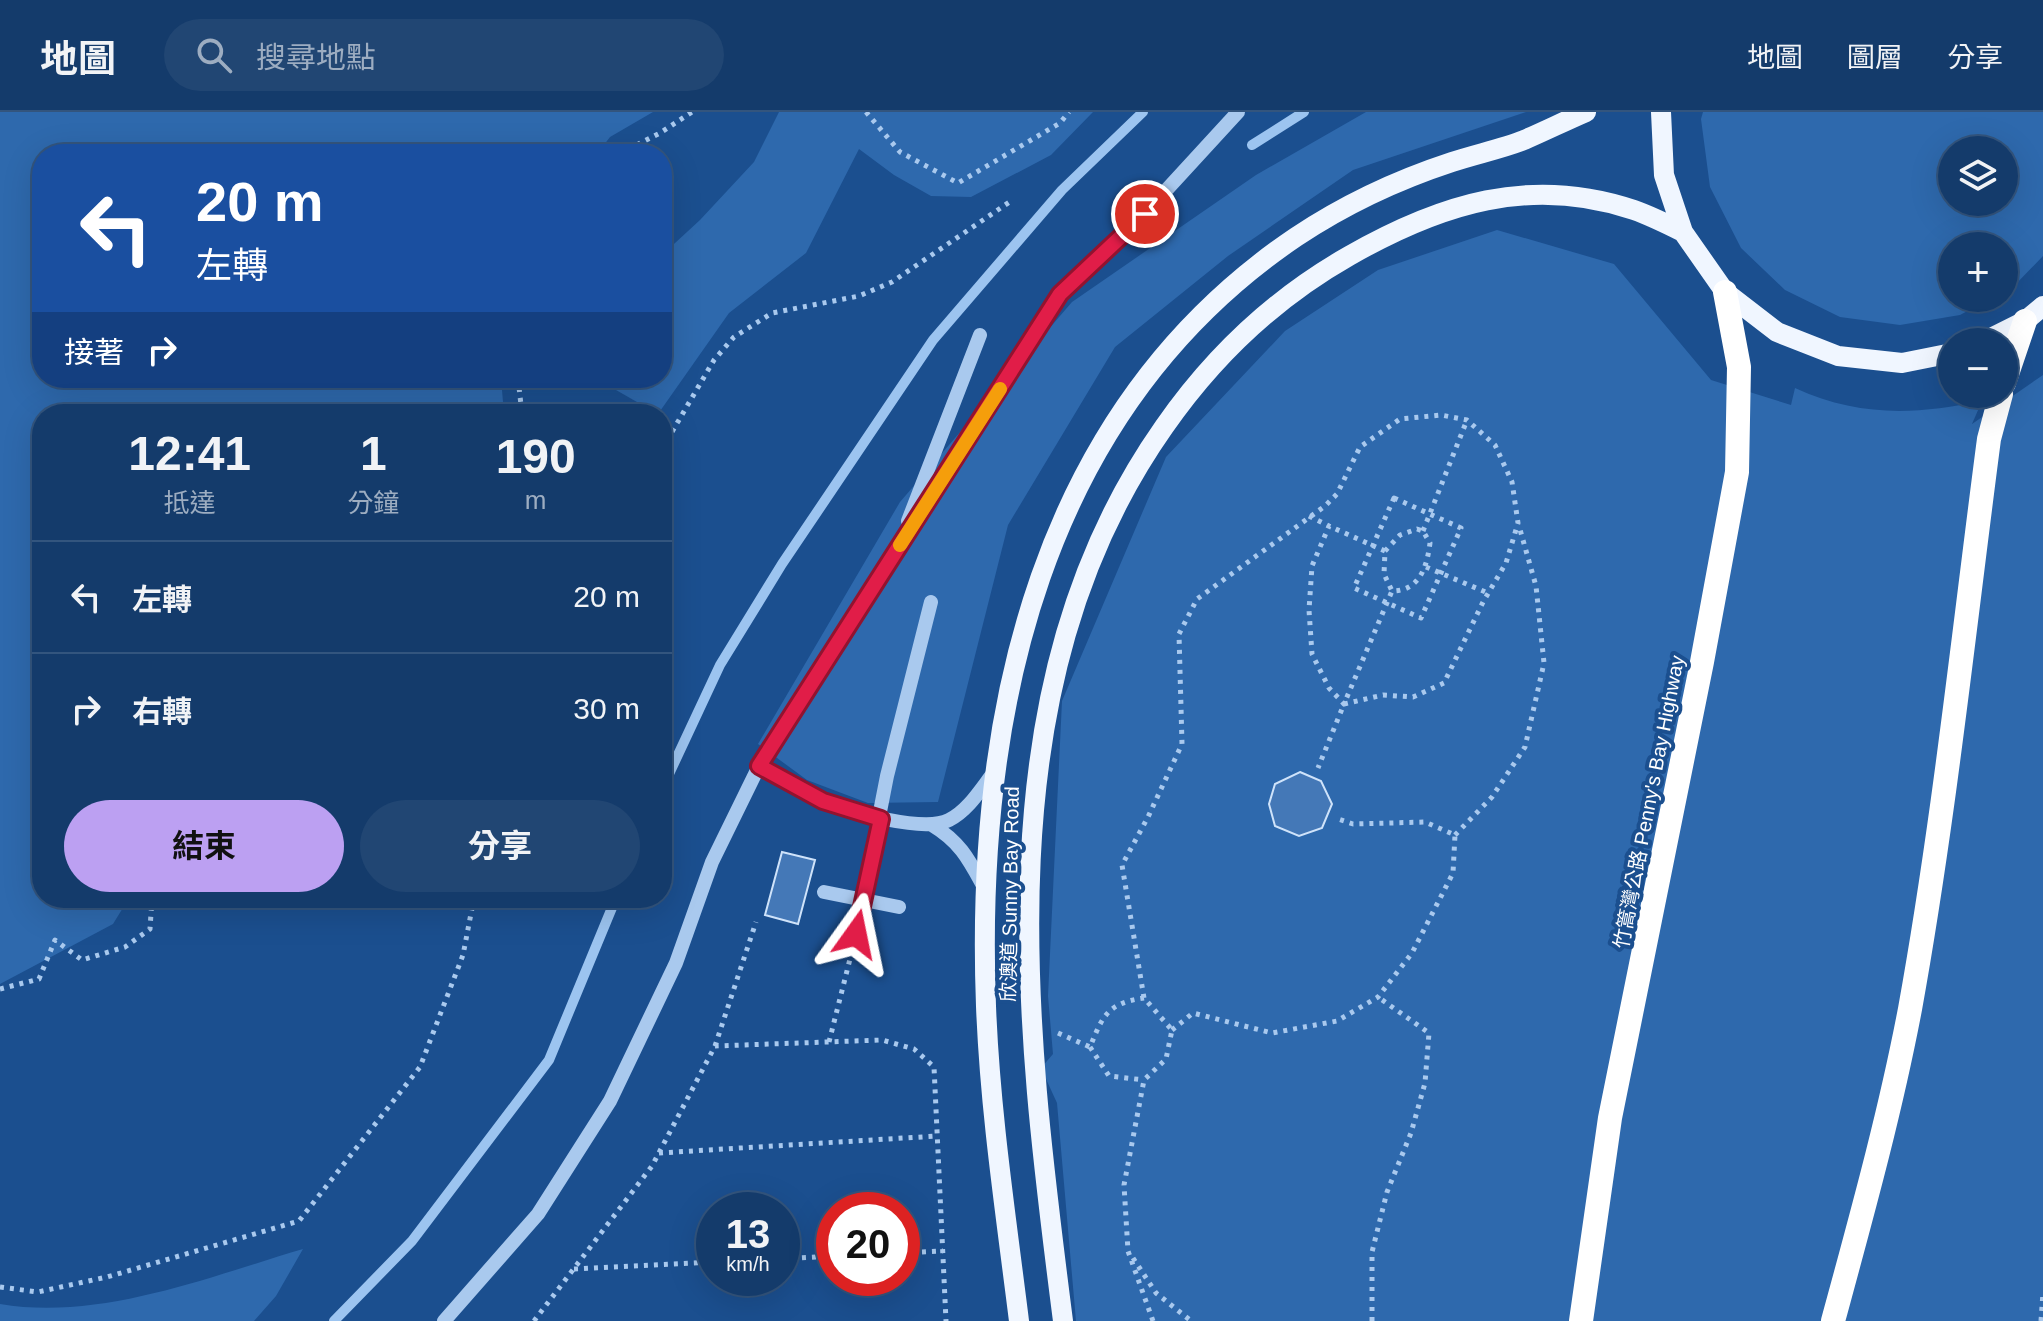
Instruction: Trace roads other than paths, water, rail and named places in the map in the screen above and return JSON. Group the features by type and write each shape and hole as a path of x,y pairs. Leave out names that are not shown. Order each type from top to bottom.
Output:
{"highway":[{"name":"竹篙灣公路 Penny's Bay Highway","path":"1581,1321 1610,1118 1737,472 1739,367 1725,292"},
{"path":"2018,350 2034,313"},
{"path":"1833,1321 1876,1160 1910,1010 1939,823 1989,439 1997,408"}],"main road":[{"name":"欣澳道 Sunny Bay Road","path":"1019,1321 994,1109 986,1008 986,891 995,771 1006,701 1022,634 1048,552 1072,498 1130,399 1166,353 1206,310 1250,271 1297,236 1395,183 1522,140 1586,112"},
{"path":"1661,112 1664,175 1683,232 1725,292 1777,332 1838,356 1902,363 1938,356"},
{"name":"欣澳道 Sunny Bay Road","path":"1063,1321 1039,1113 1032,1021 1030,898 1035,791 1060,656 1089,566 1126,486 1158,435 1205,375 1266,314 1337,263 1406,227 1466,204 1515,195 1564,195 1636,211 1683,232"},
{"path":"2008,328 2034,313"}],"lane":[{"path":"444,1321 538,1214 610,1101 676,963 712,862 759,766 1060,294 1126,234 1238,112"},
{"path":"896,552 980,335"},
{"path":"856,934 887,776 931,602"},
{"path":"759,766 823,801 881,819 932,825 949,820 960,811 995,771"},
{"path":"932,825 951,836 963,849 986,891"},
{"path":"824,892 899,907"}],"waterway":[{"path":"672,768 720,665 782,564 933,340 1062,190 1143,112"},
{"path":"1252,145 1304,112"},
{"path":"334,1321 412,1241 549,1060 612,908"}]}
